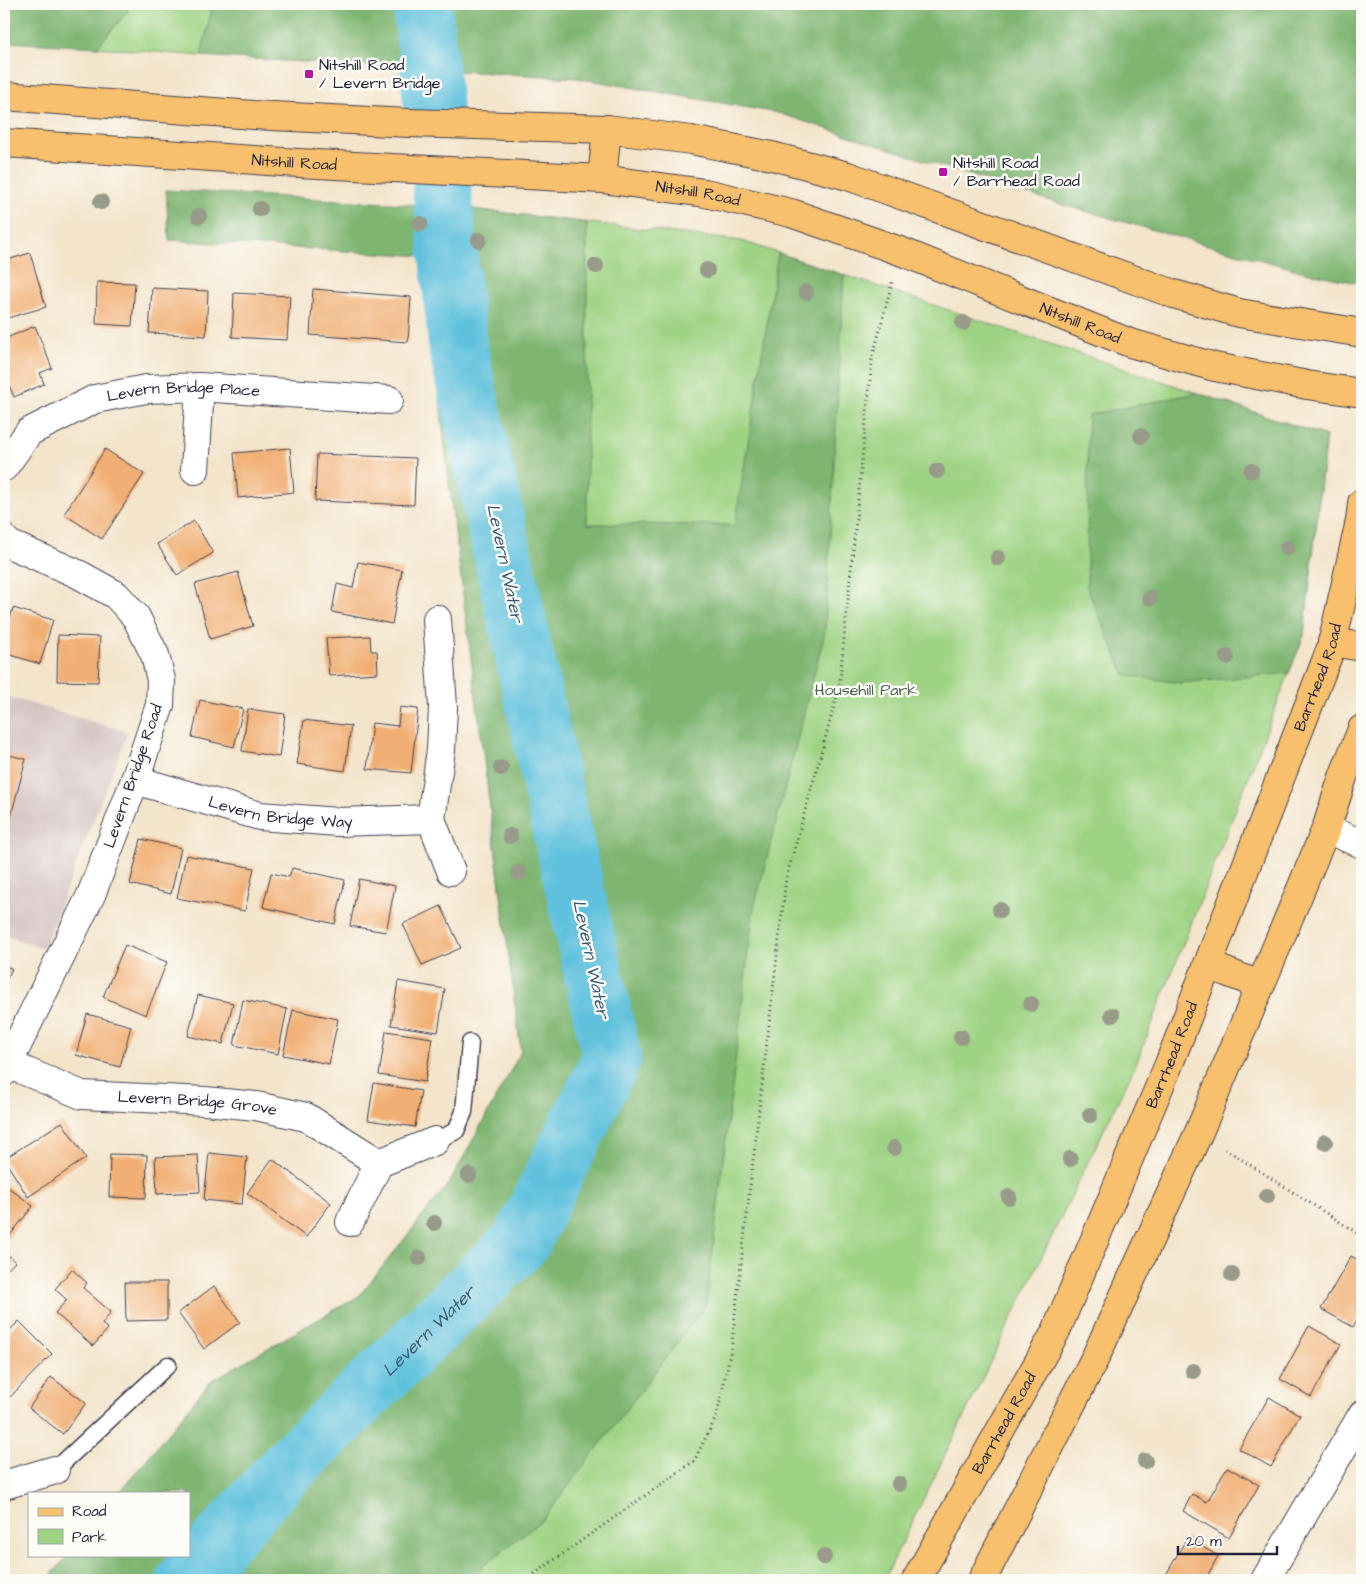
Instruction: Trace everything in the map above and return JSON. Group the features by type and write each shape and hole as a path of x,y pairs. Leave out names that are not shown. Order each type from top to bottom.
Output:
{"main road":[{"path":"4,96 253,115 409,123 607,129 691,140 782,158 848,176 1174,294 1239,313 1362,333"},
{"path":"602,179 607,129"},
{"name":"Nitshill Road","path":"4,144 602,179 705,193 790,213 900,251 1130,342 1215,367 1307,385 1362,393"},
{"name":"Barrhead Road","path":"916,1580 1056,1331 1170,1064 1332,642 1360,520 1362,503"},
{"path":"1332,642 1362,647"},
{"path":"982,1580 1096,1356 1199,1132 1326,829 1343,777 1362,730"},
{"path":"1208,965 1260,985"}],"street":[{"name":"Levern Bridge Place","path":"6,459 29,432 94,399 146,389 200,387 389,400"},
{"path":"196,470 200,387"},
{"name":"Levern Bridge Road","path":"4,539 9,544 78,574 116,595 136,617 156,655 161,680 160,705 135,780 91,895 6,1068"},
{"path":"437,619 443,707 441,750 431,819 451,871"},
{"name":"Levern Bridge Way","path":"135,780 260,816 338,822 431,819"},
{"path":"1326,829 1362,844"},
{"name":"Levern Bridge Grove","path":"6,1068 82,1095 205,1101 256,1106 306,1117 379,1163"},
{"path":"350,1222 379,1163 435,1142"},
{"path":"1265,1580 1362,1415"},
{"path":"4,1485 55,1470"}],"lane":[{"path":"435,1142 456,1131 464,1112 470,1043"},
{"path":"55,1470 168,1366"}],"path":[{"path":"526,1580 694,1461 717,1415 731,1350 786,879 839,689 872,360 900,251"},
{"path":"1199,1132 1362,1236"}],"shaded area":[{"path":"4,696 128,732 43,949 4,935"}],"green space":[{"path":"4,4 123,4 128,11 97,47 4,42"},
{"path":"123,4 213,4 201,56 97,47 128,11"},
{"path":"213,4 1362,4 1362,284 1305,272 1063,205 778,113 577,78 201,56"},
{"path":"166,190 456,207 587,223 587,524 735,525 778,253 844,275 825,632 753,912 706,1305 544,1518 466,1580 47,1580 67,1556 190,1556 190,1492 120,1492 211,1381 359,1296 450,1182 521,1052 449,483 424,256 169,240"},
{"name":"Househill Park","path":"456,207 742,241 1326,436 1304,635 1137,1062 884,1580 47,1580 67,1556 190,1556 190,1492 120,1492 211,1381 359,1296 450,1182 521,1052 449,483"},
{"path":"1197,393 1326,436 1304,635 1289,673 1180,683 1125,675 1087,588 1088,415"}],"building":[{"path":"30,253 46,307 4,319 4,261"},
{"path":"97,282 135,283 132,326 96,324"},
{"path":"152,288 208,291 206,336 149,333"},
{"path":"313,289 411,297 408,342 310,335"},
{"path":"234,293 290,296 287,340 232,337"},
{"path":"35,326 52,368 40,373 44,384 14,397 4,373 4,339"},
{"path":"290,448 294,492 238,498 234,453"},
{"path":"105,449 144,474 102,539 64,514"},
{"path":"317,454 416,458 414,505 315,501"},
{"path":"194,521 213,553 177,575 157,544"},
{"path":"358,562 402,570 392,624 332,612 337,584 353,588"},
{"path":"238,572 253,626 210,639 195,584"},
{"path":"13,608 53,620 40,664 4,653 4,640"},
{"path":"58,635 100,637 98,682 57,681"},
{"path":"370,636 371,651 377,651 378,673 329,676 326,638"},
{"path":"200,700 243,709 234,747 192,737"},
{"path":"400,707 418,709 411,773 367,769 372,723 398,726"},
{"path":"248,709 285,714 279,757 242,751"},
{"path":"304,720 351,726 345,771 297,764"},
{"path":"4,754 26,759 4,843"},
{"path":"141,839 181,848 171,894 130,884"},
{"path":"186,855 254,868 245,911 177,898"},
{"path":"292,868 345,880 335,924 263,907 271,873 289,877"},
{"path":"359,879 395,886 386,932 350,926"},
{"path":"441,906 461,948 422,965 403,924"},
{"path":"125,945 167,962 146,1015 103,997"},
{"path":"4,965 12,969 4,984"},
{"path":"398,981 445,989 438,1032 391,1025"},
{"path":"198,995 233,1003 223,1044 188,1036"},
{"path":"243,1000 287,1009 278,1054 234,1045"},
{"path":"293,1010 338,1019 329,1064 283,1055"},
{"path":"87,1014 131,1026 120,1067 76,1055"},
{"path":"386,1031 432,1038 425,1082 379,1075"},
{"path":"374,1083 421,1091 415,1127 368,1120"},
{"path":"62,1122 86,1158 28,1197 4,1159"},
{"path":"209,1153 247,1157 242,1204 204,1200"},
{"path":"110,1154 147,1155 146,1198 109,1197"},
{"path":"198,1155 200,1192 157,1194 155,1157"},
{"path":"272,1159 331,1203 306,1237 247,1193"},
{"path":"4,1184 33,1206 7,1239 4,1236"},
{"path":"4,1250 15,1262 4,1273"},
{"path":"1351,1256 1362,1262 1362,1310 1353,1327 1321,1309"},
{"path":"72,1269 87,1283 83,1288 111,1312 102,1324 108,1329 93,1346 55,1313 67,1300 55,1289"},
{"path":"125,1282 167,1282 167,1320 126,1321"},
{"path":"214,1286 240,1322 204,1349 178,1313"},
{"path":"19,1321 52,1354 9,1398 4,1392 4,1336"},
{"path":"1309,1326 1341,1344 1311,1397 1280,1379"},
{"path":"51,1377 86,1403 63,1434 29,1408"},
{"path":"1269,1397 1300,1415 1271,1467 1239,1449"},
{"path":"1227,1467 1259,1485 1229,1538 1183,1511 1192,1494 1207,1502"},
{"path":"1187,1538 1218,1556 1205,1580 1163,1580"}],"waterway":[{"name":"Levern Water","path":"422,4 433,104"},
{"name":"Levern Water","path":"186,1580 291,1464 521,1242 612,1058 458,347 442,191"}],"place":[{"name":"Nitshill Road / Levern Bridge","path":"309,74"},
{"name":"Nitshill Road / Barrhead Road","path":"943,172"}]}
